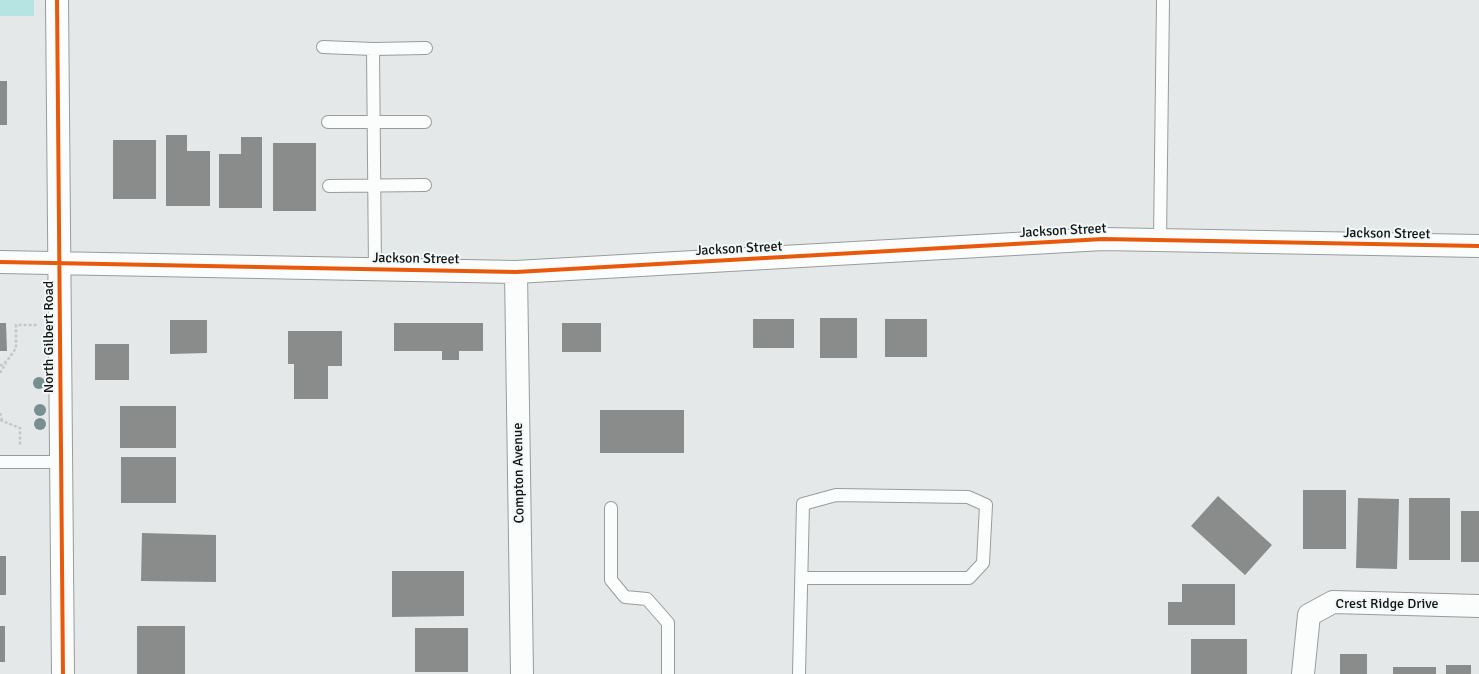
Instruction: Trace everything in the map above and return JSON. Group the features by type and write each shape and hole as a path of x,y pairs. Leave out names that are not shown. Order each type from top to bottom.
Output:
{"street":[{"name":"North Gilbert Road","path":"57,0 63,674"},
{"name":"Jackson Street","path":"0,262 516,272 1103,239 1479,246"},
{"name":"Compton Avenue","path":"516,272 522,674"},
{"name":"Crest Ridge Drive","path":"1303,674 1309,615 1333,602 1479,606"}],"lane":[{"path":"1160,240 1163,0"},
{"path":"323,47 373,49 426,48"},
{"path":"373,49 375,270"},
{"path":"328,122 425,122"},
{"path":"329,186 425,185"},
{"path":"0,462 61,462"},
{"path":"799,674 803,504 836,495 968,496 986,505 983,563 969,578 802,578"},
{"path":"611,508 611,580 625,597 647,599 668,623 668,674"}],"path":[{"path":"0,372 16,348 16,325 43,325"},
{"path":"0,366 7,361"},
{"path":"0,413 1,420 20,428 20,462"}],"shaded area":[{"path":"0,0 34,0 34,16 0,16"}],"building":[{"path":"0,81 7,81 7,125 0,125"},
{"path":"166,135 187,135 187,151 210,151 210,206 166,206"},
{"path":"241,137 262,137 262,208 219,208 219,154 241,154"},
{"path":"113,140 156,140 156,199 113,199"},
{"path":"273,143 316,143 316,211 273,211"},
{"path":"820,318 857,318 857,358 820,358"},
{"path":"753,319 794,319 794,348 753,348"},
{"path":"885,319 927,319 927,357 885,357"},
{"path":"170,320 207,320 207,353 170,354"},
{"path":"0,323 6,323 7,351 0,351"},
{"path":"394,323 483,323 483,351 459,351 459,360 442,360 442,351 394,351"},
{"path":"562,323 601,323 601,352 562,352"},
{"path":"288,331 342,331 342,366 328,366 328,399 294,399 294,364 288,364"},
{"path":"95,344 129,344 129,380 95,380"},
{"path":"120,406 176,406 176,448 120,448"},
{"path":"600,410 684,410 684,453 600,453"},
{"path":"121,457 176,457 176,503 121,503"},
{"path":"1303,490 1346,490 1346,549 1303,549"},
{"path":"1218,496 1272,545 1245,575 1191,526"},
{"path":"1358,498 1399,499 1397,569 1356,568"},
{"path":"1409,498 1450,498 1450,560 1409,560"},
{"path":"1461,511 1479,511 1479,562 1461,562"},
{"path":"142,533 216,535 216,582 141,581"},
{"path":"0,556 6,556 6,595 0,595"},
{"path":"392,571 464,571 464,616 392,617"},
{"path":"1182,584 1235,584 1235,625 1168,625 1168,602 1182,602"},
{"path":"0,626 5,626 5,662 0,662"},
{"path":"137,626 185,626 185,674 137,674"},
{"path":"415,628 468,628 468,672 415,672"},
{"path":"1191,639 1247,639 1247,674 1191,674"},
{"path":"1340,654 1367,654 1367,674 1340,674"},
{"path":"1446,665 1471,665 1471,674 1446,674"},
{"path":"1393,667 1436,667 1436,674 1393,674"}],"cycle path":[{"path":"57,0 63,674"},
{"path":"0,262 516,272 1103,239 1479,246"}]}
